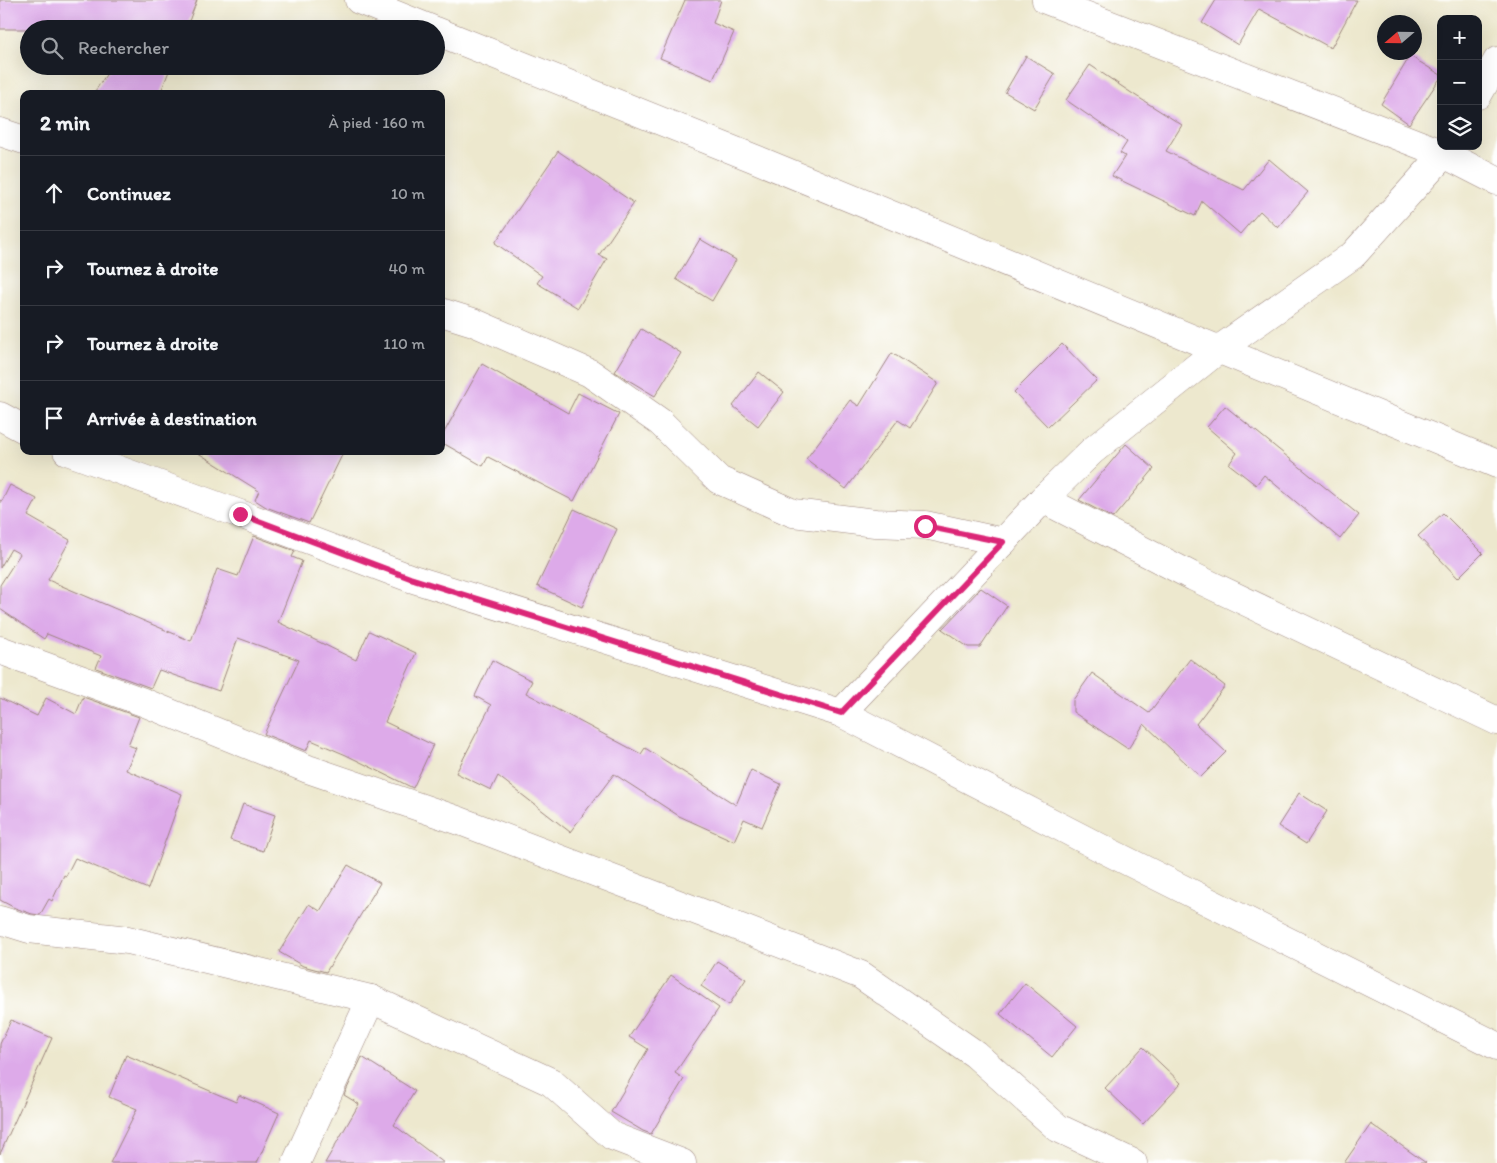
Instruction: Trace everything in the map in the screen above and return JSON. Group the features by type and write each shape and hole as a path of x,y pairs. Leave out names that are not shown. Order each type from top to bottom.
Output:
{"street":[{"path":"359,0 409,20"},
{"path":"1046,0 1437,146"},
{"path":"445,35 752,158 1497,464"},
{"path":"1482,87 1497,61"},
{"path":"0,132 20,139"},
{"path":"841,713 1043,499 1092,450 1218,350 1353,255 1447,150 1497,180"},
{"path":"445,313 473,322 590,373 660,422 718,480 793,514 875,523 925,526 1003,542"},
{"path":"0,416 20,427"},
{"path":"78,455 231,510 410,578 841,713 1101,848 1497,1046"},
{"path":"1043,499 1194,577 1497,721"},
{"path":"0,650 143,702 308,769 460,821 718,919 861,976 975,1054 1058,1128 1134,1163"},
{"path":"0,920 29,929 128,940 371,999 551,1082 612,1136 682,1163"},
{"path":"296,1163 371,999"}],"building":[{"path":"0,0 197,0 189,20 20,20 20,29 0,29"},
{"path":"685,0 721,0 713,23 734,32 713,80 660,58"},
{"path":"1216,0 1357,0 1331,48 1259,9 1238,45 1202,23"},
{"path":"1026,56 1055,74 1034,109 1005,92"},
{"path":"1408,60 1417,60 1437,73 1437,83 1409,124 1381,104"},
{"path":"1090,65 1182,125 1166,151 1244,190 1269,159 1308,192 1278,228 1260,211 1240,234 1202,201 1195,216 1112,176 1125,156 1120,153 1127,142 1066,100"},
{"path":"106,75 167,75 162,90 96,90"},
{"path":"558,151 634,203 599,255 607,259 578,308 537,283 542,276 495,243"},
{"path":"700,239 736,260 712,301 676,279"},
{"path":"641,329 681,353 655,396 615,372"},
{"path":"1062,344 1097,380 1048,427 1014,392"},
{"path":"892,353 938,383 910,428 898,420 846,489 806,459 850,400 859,406"},
{"path":"482,364 568,413 578,393 619,414 574,501 488,457 483,466 445,444 445,431"},
{"path":"759,372 784,392 758,426 733,406"},
{"path":"1225,406 1359,515 1340,539 1264,475 1256,485 1229,464 1237,453 1207,427"},
{"path":"1126,444 1154,469 1113,518 1079,500"},
{"path":"201,455 342,455 309,523 266,507 255,500 259,491"},
{"path":"10,485 37,499 28,516 70,540 48,580 191,641 217,569 238,576 254,536 295,551 292,557 302,561 278,622 356,660 369,631 416,653 385,722 433,745 413,788 311,740 306,751 264,734 299,660 238,638 219,691 159,670 151,688 96,668 101,656 47,634 44,639 0,609 0,585 20,554 11,549 0,568 0,500 2,501"},
{"path":"574,509 617,529 582,607 537,586"},
{"path":"1443,513 1483,553 1458,578 1418,536"},
{"path":"981,588 1007,606 980,647 968,647 942,629"},
{"path":"1190,659 1225,686 1196,724 1226,752 1201,777 1144,724 1128,749 1073,712 1073,700 1092,673 1149,713"},
{"path":"492,660 532,681 526,693 641,754 645,748 736,805 751,770 781,784 762,827 744,819 734,841 679,816 614,774 570,832 498,776 491,790 456,773 491,705 475,696"},
{"path":"83,697 139,717 128,745 136,748 126,770 182,794 148,889 75,858 66,876 64,875 52,901 49,899 40,915 32,914 0,900 0,698 37,716 46,698 76,714"},
{"path":"1299,793 1327,811 1306,844 1278,826"},
{"path":"243,804 275,815 263,851 230,840"},
{"path":"348,865 380,883 326,972 303,966 279,952 309,904 320,911"},
{"path":"717,961 746,979 729,1005 701,986"},
{"path":"671,975 719,1008 675,1073 684,1079 651,1134 611,1112 648,1049 629,1037"},
{"path":"1025,983 1077,1026 1052,1057 1000,1014"},
{"path":"11,1020 52,1038 0,1154 0,1044"},
{"path":"1143,1047 1181,1083 1143,1124 1105,1088"},
{"path":"126,1055 236,1102 239,1095 279,1113 257,1163 110,1163 137,1109 109,1097"},
{"path":"362,1057 415,1091 394,1125 444,1163 325,1163 359,1104 344,1095"},
{"path":"1371,1124 1426,1163 1344,1163"}],"route":[{"path":"240,514 410,578 841,713 1003,542 925,526"}]}
